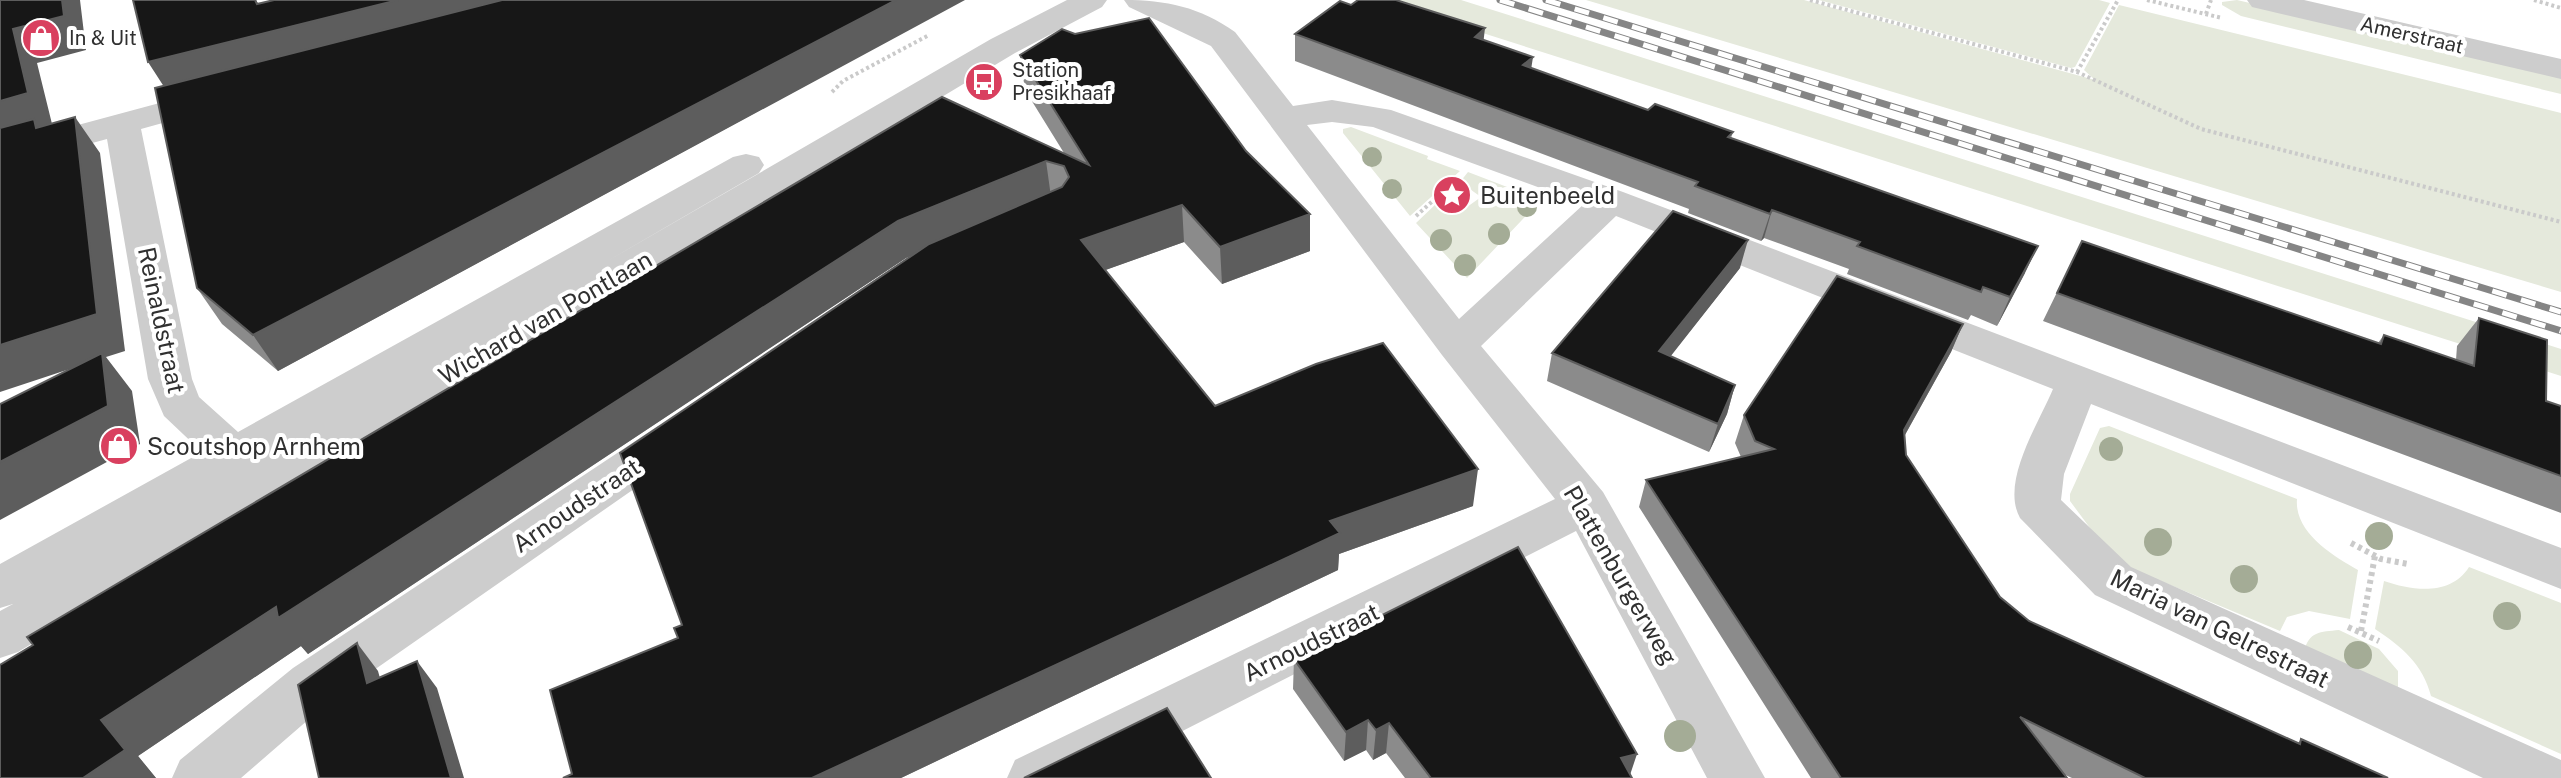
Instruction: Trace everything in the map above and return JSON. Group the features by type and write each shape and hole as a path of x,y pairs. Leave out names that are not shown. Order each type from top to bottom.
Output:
{"street":[{"name":"Wichard van Pontlaan","path":"0,637 250,468 765,154 870,105 1045,0"},
{"name":"Wichard van Pontlaan","path":"0,588 250,468 1003,46 1091,0"},
{"name":"Plattenburgerweg","path":"1140,0 1212,31 1223,39 1457,345 1586,505 1737,778"},
{"name":"Amerstraat","path":"2263,0 2561,69"},
{"path":"0,157 251,88"},
{"path":"1283,118 1332,111 1379,117 1610,200 2561,569"},
{"name":"Reinaldstraat","path":"122,123 170,379 180,405 250,468"},
{"path":"1457,345 1610,200"},
{"name":"Maria van Gelrestraat","path":"2078,381 2041,474 2037,505 2113,581 2541,778"},
{"name":"Arnoudstraat","path":"200,778 312,684 714,411"},
{"name":"Arnoudstraat","path":"1035,778 1586,505"}],"path":[{"path":"1810,0 2077,72 2201,129 2561,222"},
{"path":"2077,72 2118,0"},
{"path":"2206,14 2211,0"},
{"path":"2534,0 2561,8"},
{"path":"1369,230 1417,216 1483,155"},
{"path":"2361,631 2375,556"}],"shaded area":[{"path":"1379,0 1461,0 2561,349 2561,376"},
{"path":"1586,0 1804,0 2095,80 2084,70 2119,5 2561,113 2561,292"},
{"path":"1819,0 2099,0 2110,3 2075,67 2071,68"},
{"path":"2237,0 2561,77 2561,94 2241,16 2222,5 2222,2"},
{"path":"1351,127 1460,171 1410,216 1343,133 1343,129"},
{"path":"1468,172 1541,200 1467,278 1416,223 1438,202 1460,212 1481,197 1460,182"},
{"path":"2109,426 2297,499 2298,511 2308,532 2327,550 2358,570 2350,619 2309,611 2287,617 2280,631 2125,566 2110,555 2070,501 2070,494 2100,428"},
{"path":"2469,567 2561,603 2561,754 2431,696 2417,665 2394,642 2375,629 2384,581 2431,589 2452,583"},
{"path":"2339,630 2379,649 2398,671 2398,693 2304,652 2312,636"}],"building":[{"path":"0,0 62,0 64,16 13,29 28,93 0,101"},
{"path":"133,0 255,0 257,4 274,0 398,0 148,62"},
{"path":"502,0 896,0 253,335 197,288 155,88"},
{"path":"1358,0 1396,0 1485,28 1475,37 1533,57 1523,65 1648,110 1655,104 1733,132 1728,137 2038,246 2010,297 1983,287 1981,292 1857,246 1860,242 1772,210 1770,214 1695,186 1698,182 1295,34 1340,1 1351,5"},
{"path":"1149,18 1246,151 1310,214 1220,247 1182,205 1081,240 1215,406 1316,364 1383,343 1478,469 1330,521 1340,533 812,778 563,778 572,774 550,690 678,638 674,628 682,625 620,453 929,244 1062,187 1069,177 1064,166 1046,161 898,221 278,618 276,607 101,720 125,750 83,778 0,778 0,665 33,645 27,637 942,97 1089,165 1020,55 1062,29 1075,34"},
{"path":"75,117 97,314 0,345 0,128 34,119 36,128"},
{"path":"1673,211 1748,240 1659,351 1735,385 1718,424 1552,353"},
{"path":"2082,241 2381,344 2384,335 2474,366 2479,318 2547,340 2546,401 2561,406 2561,476 2057,293"},
{"path":"1837,276 1963,324 1904,430 1906,455 2000,597 2029,621 2300,744 2301,739 2388,778 2145,778 2020,717 2067,778 1841,778 1646,480 1774,449 1755,441 1744,415"},
{"path":"102,353 108,406 0,462 0,404"},
{"path":"1518,547 1637,754 1621,758 1632,778 1431,778 1389,723 1376,730 1368,720 1346,732 1294,659"},
{"path":"357,643 367,683 417,661 451,778 319,778 298,685"},
{"path":"1167,708 1211,778 1024,778"}],"railway":[{"path":"1500,0 2561,331"},
{"path":"1546,0 2561,312"}],"place":[{"name":"In & Uit","path":"41,38"},
{"name":"Station Presikhaaf","path":"984,82"},
{"name":"Buitenbeeld","path":"1452,195"},
{"name":"Scoutshop Arnhem","path":"119,446"}]}
